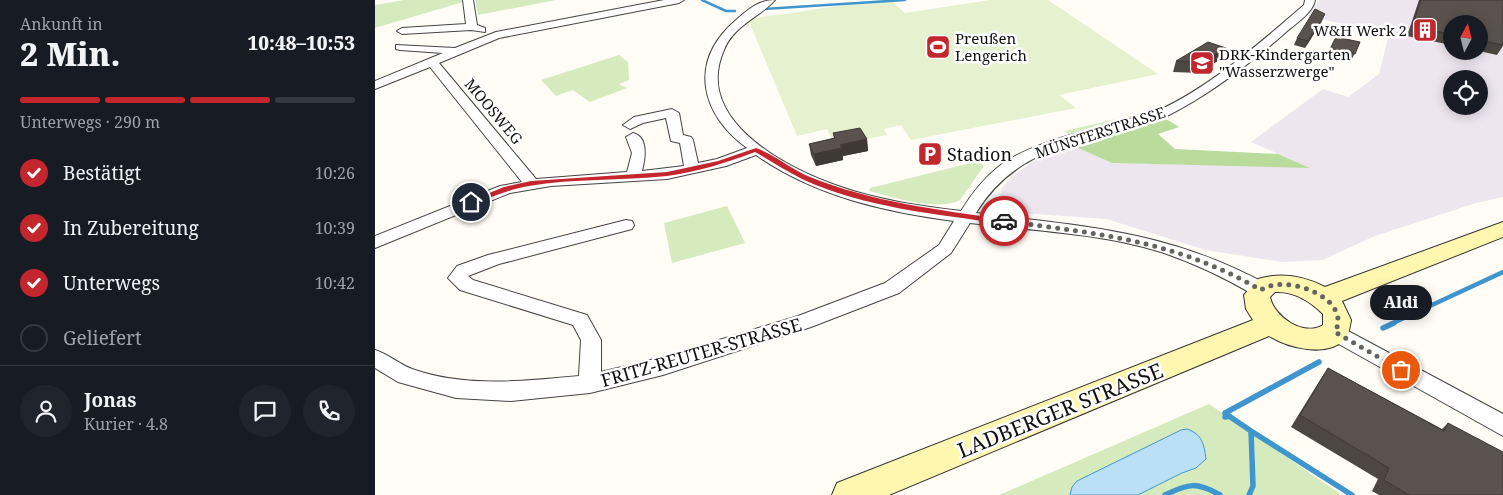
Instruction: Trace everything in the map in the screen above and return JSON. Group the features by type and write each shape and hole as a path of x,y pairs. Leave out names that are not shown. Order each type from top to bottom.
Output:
{"main road":[{"path":"1323,298 1503,229"},
{"path":"1277,283 1301,286 1323,298 1338,316 1339,325 1335,332 1328,337 1306,339 1282,331 1271,324 1256,302 1261,290 1277,283"},
{"name":"LADBERGER STRASSE","path":"849,495 1271,324"}],"street":[{"path":"468,0 472,27"},
{"path":"619,0 625,10"},
{"path":"375,85 496,35 625,10 656,2 679,0"},
{"path":"770,0 743,18 724,38 714,55 710,75 712,93 717,107 735,132 756,150 805,178 832,188 889,204 1153,244 1210,263 1261,290"},
{"name":"MÜNSTERSTRASSE","path":"968,216 981,192 1003,170 1017,161 1064,142 1161,114 1207,87 1275,36 1309,6 1310,0"},
{"path":"402,31 472,27 496,35"},
{"path":"399,47 457,50"},
{"name":"MOOSWEG","path":"431,61 531,183"},
{"path":"634,176 639,153 632,131 639,120 672,113 676,138 686,140 692,170"},
{"path":"375,242 486,195 531,183 692,170 721,163 756,150"},
{"name":"FRITZ-REUTER-STRASSE","path":"375,358 407,376 456,389 511,392 591,384 663,366 785,328 893,288 945,249 968,216"},
{"path":"591,384 591,340 580,320 467,285 457,278 463,270 494,259 626,225"},
{"path":"1335,332 1503,426"}],"shaded area":[{"path":"1319,0 1503,0 1503,197 1476,203 1375,236 1322,260 1282,262 1206,250 1106,219 1006,212 998,202 1002,188 1011,177 1039,157 1069,144 1112,163 1308,167 1251,142 1323,89 1348,97 1379,74 1389,34 1307,16"}],"green space":[{"path":"404,0 463,0 463,2 375,28 375,5"},
{"path":"475,0 556,0 478,15"},
{"name":"Preußen Lengerich","path":"879,0 891,0 905,13 990,0 1048,0 1158,74 1059,95 1076,108 911,140 901,125 884,129 887,135 835,145 827,129 797,136 748,19"},
{"path":"619,55 628,62 629,80 619,84 627,88 590,102 573,90 556,96 541,80"},
{"path":"1151,111 1071,136 1065,131"},
{"path":"1163,117 1179,127 1158,134 1175,149 1278,154 1310,168 1112,163 1069,144"},
{"path":"979,161 984,166 960,200 951,203 928,204 869,191 870,188"},
{"path":"727,206 745,243 672,263 664,223"},
{"path":"1209,404 1342,495 999,495"}],"water":[{"path":"1187,429 1199,437 1204,449 1206,459 1196,468 1138,495 1070,495 1072,487 1077,481 1181,430"}],"building":[{"path":"1421,0 1503,0 1503,45 1488,42 1488,15 1443,15 1443,33 1412,27"},
{"path":"1315,9 1325,14 1308,41 1297,38"},
{"path":"1336,37 1360,42 1355,54 1330,49"},
{"path":"1208,42 1226,48 1202,62 1176,61"},
{"path":"860,128 867,139 840,145 842,148 814,154 809,144 835,138 833,133"},
{"path":"1328,368 1444,431 1448,423 1503,452 1503,495 1409,495 1384,480 1389,468 1300,415"}],"waterway":[{"path":"702,0 726,11 735,11"},
{"path":"764,9 905,0"},
{"path":"1391,324 1503,272"},
{"path":"1383,328 1394,323"},
{"path":"1229,416 1225,413 1319,362"},
{"path":"1225,417 1229,416"},
{"path":"1229,416 1251,431"},
{"path":"1249,495 1253,486 1251,431"},
{"path":"1251,431 1352,495"},
{"path":"1165,495 1187,486 1199,486 1220,495"}],"way so far":[{"path":"1004,221 1125,238 1153,244 1210,263 1261,290 1267,285 1277,283 1301,286 1313,291 1332,307 1338,316 1339,325 1335,332 1401,370"}],"place":[{"name":"W&H Werk 2","path":"1425,30"},
{"name":"Preußen Lengerich","path":"938,47"},
{"name":"DRK-Kindergarten \"Wasserzwerge\"","path":"1202,63"},
{"name":"Stadion","path":"930,154"},
{"name":"Aldi","path":"1401,370"}],"route":[{"path":"471,202 506,188 531,183 667,174 692,170 721,163 756,150 805,178 856,196 916,209 1004,221"}]}
